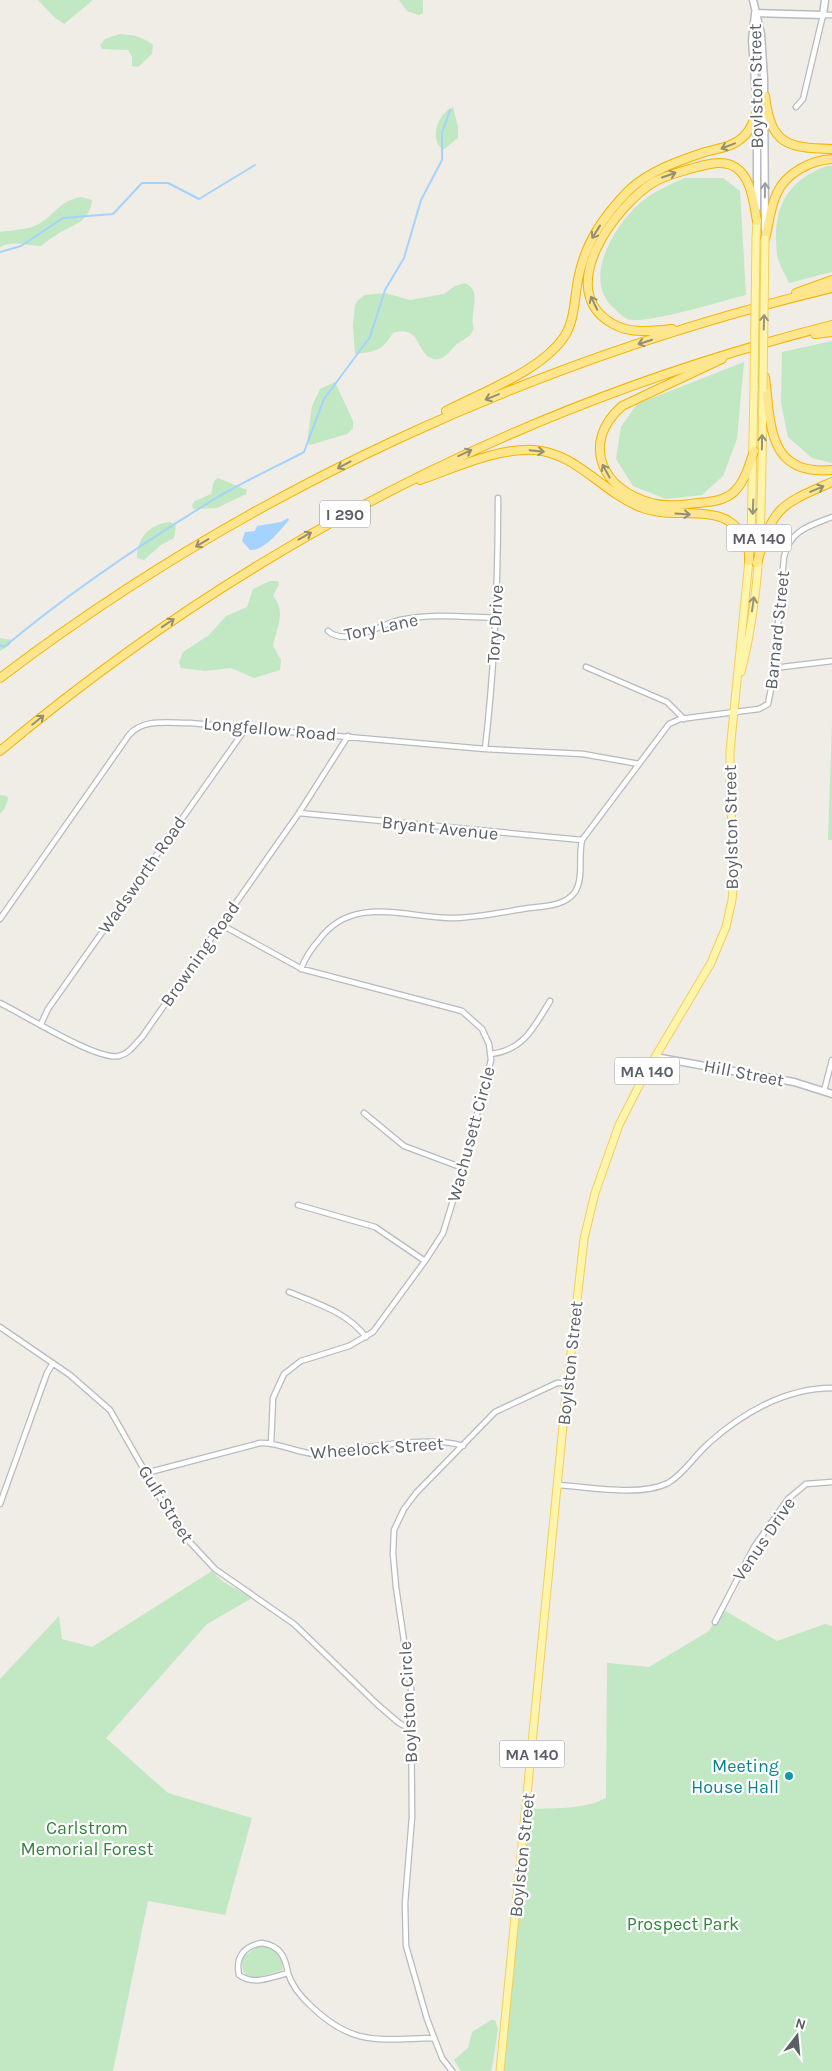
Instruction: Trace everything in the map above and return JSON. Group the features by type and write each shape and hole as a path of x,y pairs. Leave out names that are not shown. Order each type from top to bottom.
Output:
{"highway":[{"path":"765,96 769,121 781,140 801,148 832,149"},
{"path":"396,439 526,369 552,351 564,337 570,325 578,274 587,247 596,230 617,202 647,176 664,167 725,147 740,140 749,131 758,110"},
{"path":"765,239 775,196 784,183 804,166 821,160 832,159"},
{"path":"684,328 648,331 627,329 612,324 599,312 590,294 589,274 595,252 607,229 633,198 656,181 682,171 718,163 732,166 744,177 751,192 757,221"},
{"path":"769,304 832,280"},
{"name":"I 290","path":"0,678 92,612 195,547 256,511 396,439 533,380 684,328 832,288"},
{"name":"I 290","path":"0,751 94,676 197,603 275,553 390,490 474,449 569,409 667,372 746,348 832,326"},
{"path":"776,340 832,332"},
{"path":"746,348 622,406 605,426 600,439 600,455 608,476 624,491 651,503 676,505 715,501 728,496 742,483 754,451"},
{"path":"763,363 770,428 780,452 790,461 802,467 816,470 832,470"},
{"path":"390,490 503,453 532,450 550,453 572,462 616,494 642,508 661,512 715,516 727,520 747,540 753,562"},
{"path":"753,562 776,514 799,496 832,482"}],"main road":[{"name":"MA 140","path":"753,0 756,12"},
{"path":"756,12 823,15 826,0"},
{"name":"Boylston Street","path":"756,12 762,39 765,96 763,363"},
{"name":"Boylston Street","path":"500,2071 581,1257 592,1202 620,1122 655,1057 711,963 730,912 736,870 730,768 734,713 749,631 753,562 758,110 752,40 756,12"},
{"name":"Boylston Street","path":"753,562 761,515 765,389"},
{"name":"Hill Street","path":"655,1057 776,1078 832,1094"}],"street":[{"path":"796,107 803,99 823,15 832,15"},
{"name":"Tory Drive","path":"485,749 492,690 496,618 498,498"},
{"name":"Barnard Street","path":"734,713 759,709 768,704 774,668 784,557 788,544 793,536 802,529 832,517"},
{"name":"Tory Lane","path":"328,631 332,635 344,637 400,620 420,617 496,618"},
{"path":"774,668 832,661"},
{"path":"586,667 667,702 684,719"},
{"path":"301,969 307,956 324,933 341,919 353,914 370,911 461,918 562,903 574,894 578,886 582,840 669,724 684,719 734,713"},
{"name":"Longfellow Road","path":"0,919 136,728 160,722 190,722 485,749 583,754 638,764"},
{"name":"Wadsworth Road","path":"41,1024 48,1009 246,728"},
{"name":"Browning Road","path":"0,1003 95,1052 114,1057 125,1054 142,1037 299,813 348,736"},
{"name":"Bryant Avenue","path":"299,813 582,840"},
{"name":"Wachusett Circle","path":"220,924 301,969 462,1011 482,1029 491,1054 488,1076 445,1228 426,1262 382,1322 366,1337 349,1346 301,1361 284,1374 273,1398 271,1444"},
{"path":"491,1054 508,1051 524,1040 550,1001"},
{"path":"824,1091 832,1060"},
{"path":"364,1113 404,1146 463,1168"},
{"path":"298,1205 373,1226 426,1262"},
{"path":"289,1292 344,1315 356,1324 366,1337"},
{"name":"Gulf Street","path":"0,1328 53,1363 110,1410 174,1521 215,1570 294,1624 378,1705 399,1723 412,1730"},
{"path":"0,1504 47,1373 53,1363"},
{"name":"Boylston Circle","path":"452,2071 442,2058 434,2038 414,1976 405,1930 407,1868 412,1817 412,1730 409,1666 394,1562 394,1530 404,1509 416,1493 503,1406 557,1383 568,1383"},
{"path":"558,1485 637,1490 664,1484 675,1477 708,1443 745,1414 795,1394 832,1388"},
{"name":"Wheelock Street","path":"146,1473 250,1445 271,1444 314,1454 418,1443 452,1442 463,1446"},
{"name":"Venus Drive","path":"715,1622 754,1547 788,1499 806,1484 832,1482"},
{"path":"288,1973 251,1982 239,1975 239,1958 243,1951 252,1945 262,1943 271,1945 284,1955 288,1973 302,1998 331,2024 353,2036 375,2040 434,2038"}],"green space":[{"path":"38,0 93,0 64,24 53,16"},
{"path":"399,0 423,0 423,13 419,15 407,11"},
{"path":"120,34 146,40 153,45 152,54 138,67 132,66 132,57 128,50 102,49 100,45 105,39"},
{"path":"453,107 458,127 458,138 443,150 436,140 437,127 447,110"},
{"path":"827,166 832,166 832,272 789,283 777,254 776,238 780,211 784,199 791,189 813,172"},
{"path":"685,178 723,178 740,191 746,295 666,316 636,320 627,319 605,297 601,284 604,255 620,226 639,204 661,189"},
{"path":"81,197 92,200 91,207 85,217 41,246 10,244 0,247 0,232 37,225 63,204"},
{"path":"465,283 471,287 475,297 474,328 469,336 457,344 444,357 439,359 426,355 415,338 410,333 403,331 393,333 385,344 377,350 355,354 353,325 355,305 365,295 385,293 410,300 444,294 455,286"},
{"path":"832,341 832,463 812,458 788,437 781,403 782,352"},
{"path":"744,362 737,439 723,476 702,495 666,499 633,486 616,459 621,427 637,404"},
{"path":"335,382 353,421 353,428 347,434 310,445 307,443 312,406 320,389"},
{"path":"218,478 247,490 246,494 217,508 193,509 192,505 195,501 211,494 214,481"},
{"path":"170,522 176,526 174,538 161,545 144,560 137,558 139,544 146,533 156,526"},
{"path":"270,581 278,581 279,584 273,596 277,602 280,614 273,646 281,660 280,670 254,678 231,668 205,671 181,668 179,662 183,652 209,635 226,616 247,607 253,589"},
{"path":"0,638 12,640 10,645 0,651"},
{"path":"832,723 832,840 828,840"},
{"path":"0,795 7,796 8,799 5,808 0,814"},
{"name":"Carlstrom Memorial Forest","path":"212,1571 222,1581 252,1598 207,1624 106,1738 168,1793 252,1818 225,1915 148,1901 113,2071 0,2071 0,1679 59,1616 62,1639 92,1647"},
{"name":"Prospect Park","path":"722,1609 777,1641 825,1624 832,1626 832,2071 500,2071 526,1809 587,1805 606,1798 607,1663 649,1667 709,1631"},
{"path":"258,1946 273,1949 280,1955 283,1964 282,1970 252,1979 246,1975 242,1967 243,1957"},
{"path":"491,2020 495,2020 498,2029 491,2071 461,2071 454,2060 468,2048 472,2032"}],"water":[{"path":"288,518 289,520 277,534 261,547 250,550 242,541 245,532 255,531 257,526 281,522"}],"waterway":[{"path":"0,645 4,647 80,588 186,517 235,487 304,452 324,399 370,337 385,290 404,258 421,200 442,160 442,133 450,110"},
{"path":"0,252 21,246 63,218 113,214 142,183 168,183 199,199 255,165"}],"place":[{"name":"Meeting House Hall","path":"789,1776"}]}
